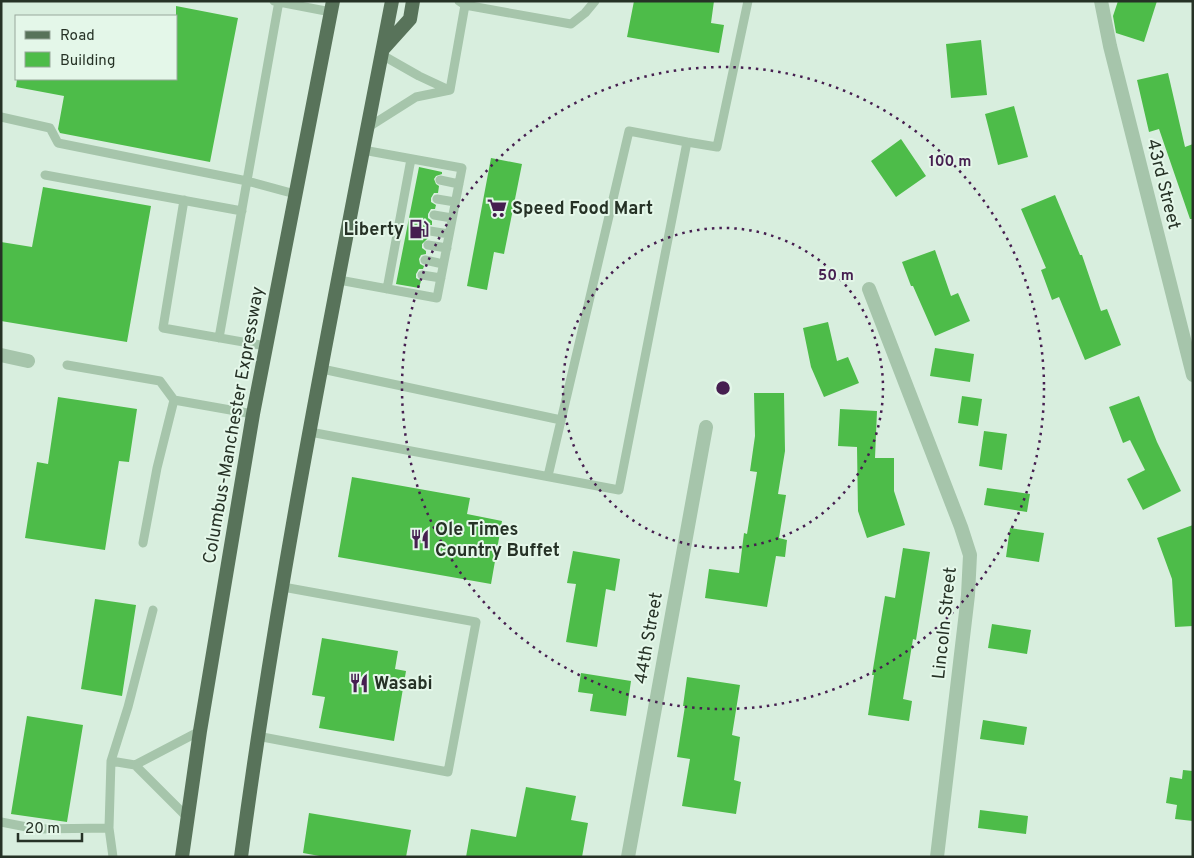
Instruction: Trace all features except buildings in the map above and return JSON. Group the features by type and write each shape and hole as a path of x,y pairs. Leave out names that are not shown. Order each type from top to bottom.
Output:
{"main road":[{"path":"241,857 257,736 310,432 392,1"},
{"path":"382,52 410,19 413,1"},
{"name":"Columbus-Manchester Expressway","path":"182,857 200,730 253,414 332,7"}],"street":[{"name":"43rd Street","path":"1101,1 1110,46 1192,373"},
{"name":"Lincoln Street","path":"869,289 920,419 970,555 968,595 937,857"},
{"path":"1,355 28,361"},
{"name":"44th Street","path":"628,857 706,427"}],"lane":[{"path":"571,24 588,1"},
{"path":"450,90 462,3 571,24 586,13 596,1"},
{"path":"548,476 629,131 717,146 748,1"},
{"path":"219,338 277,2 332,7"},
{"path":"382,52 419,76 450,90"},
{"path":"367,128 416,97 450,90"},
{"path":"1,117 50,128 58,143 247,181 295,194"},
{"path":"310,432 619,490 687,142"},
{"path":"339,280 437,298 462,168 363,150"},
{"path":"387,289 395,269 413,176 411,159"},
{"path":"45,174 242,211"},
{"path":"440,180 459,184"},
{"path":"437,199 455,202"},
{"path":"184,200 163,328 266,346"},
{"path":"434,215 452,218"},
{"path":"430,231 449,234"},
{"path":"428,245 447,248"},
{"path":"425,260 444,264"},
{"path":"422,275 441,278"},
{"path":"67,365 160,381 174,400 253,414"},
{"path":"322,369 561,420"},
{"path":"143,543 157,468 174,400"},
{"path":"257,736 448,772 476,622 283,587"},
{"path":"112,857 109,828 111,761 128,707 152,610"},
{"path":"136,765 200,730"},
{"path":"111,761 136,765 187,817"},
{"path":"1,822 37,829 109,828"}],"place":[{"name":"Speed Food Mart","path":"497,208"},
{"name":"Liberty","path":"419,229"},
{"name":"Ole Times Country Buffet","path":"420,539"},
{"name":"Wasabi","path":"359,683"}]}
